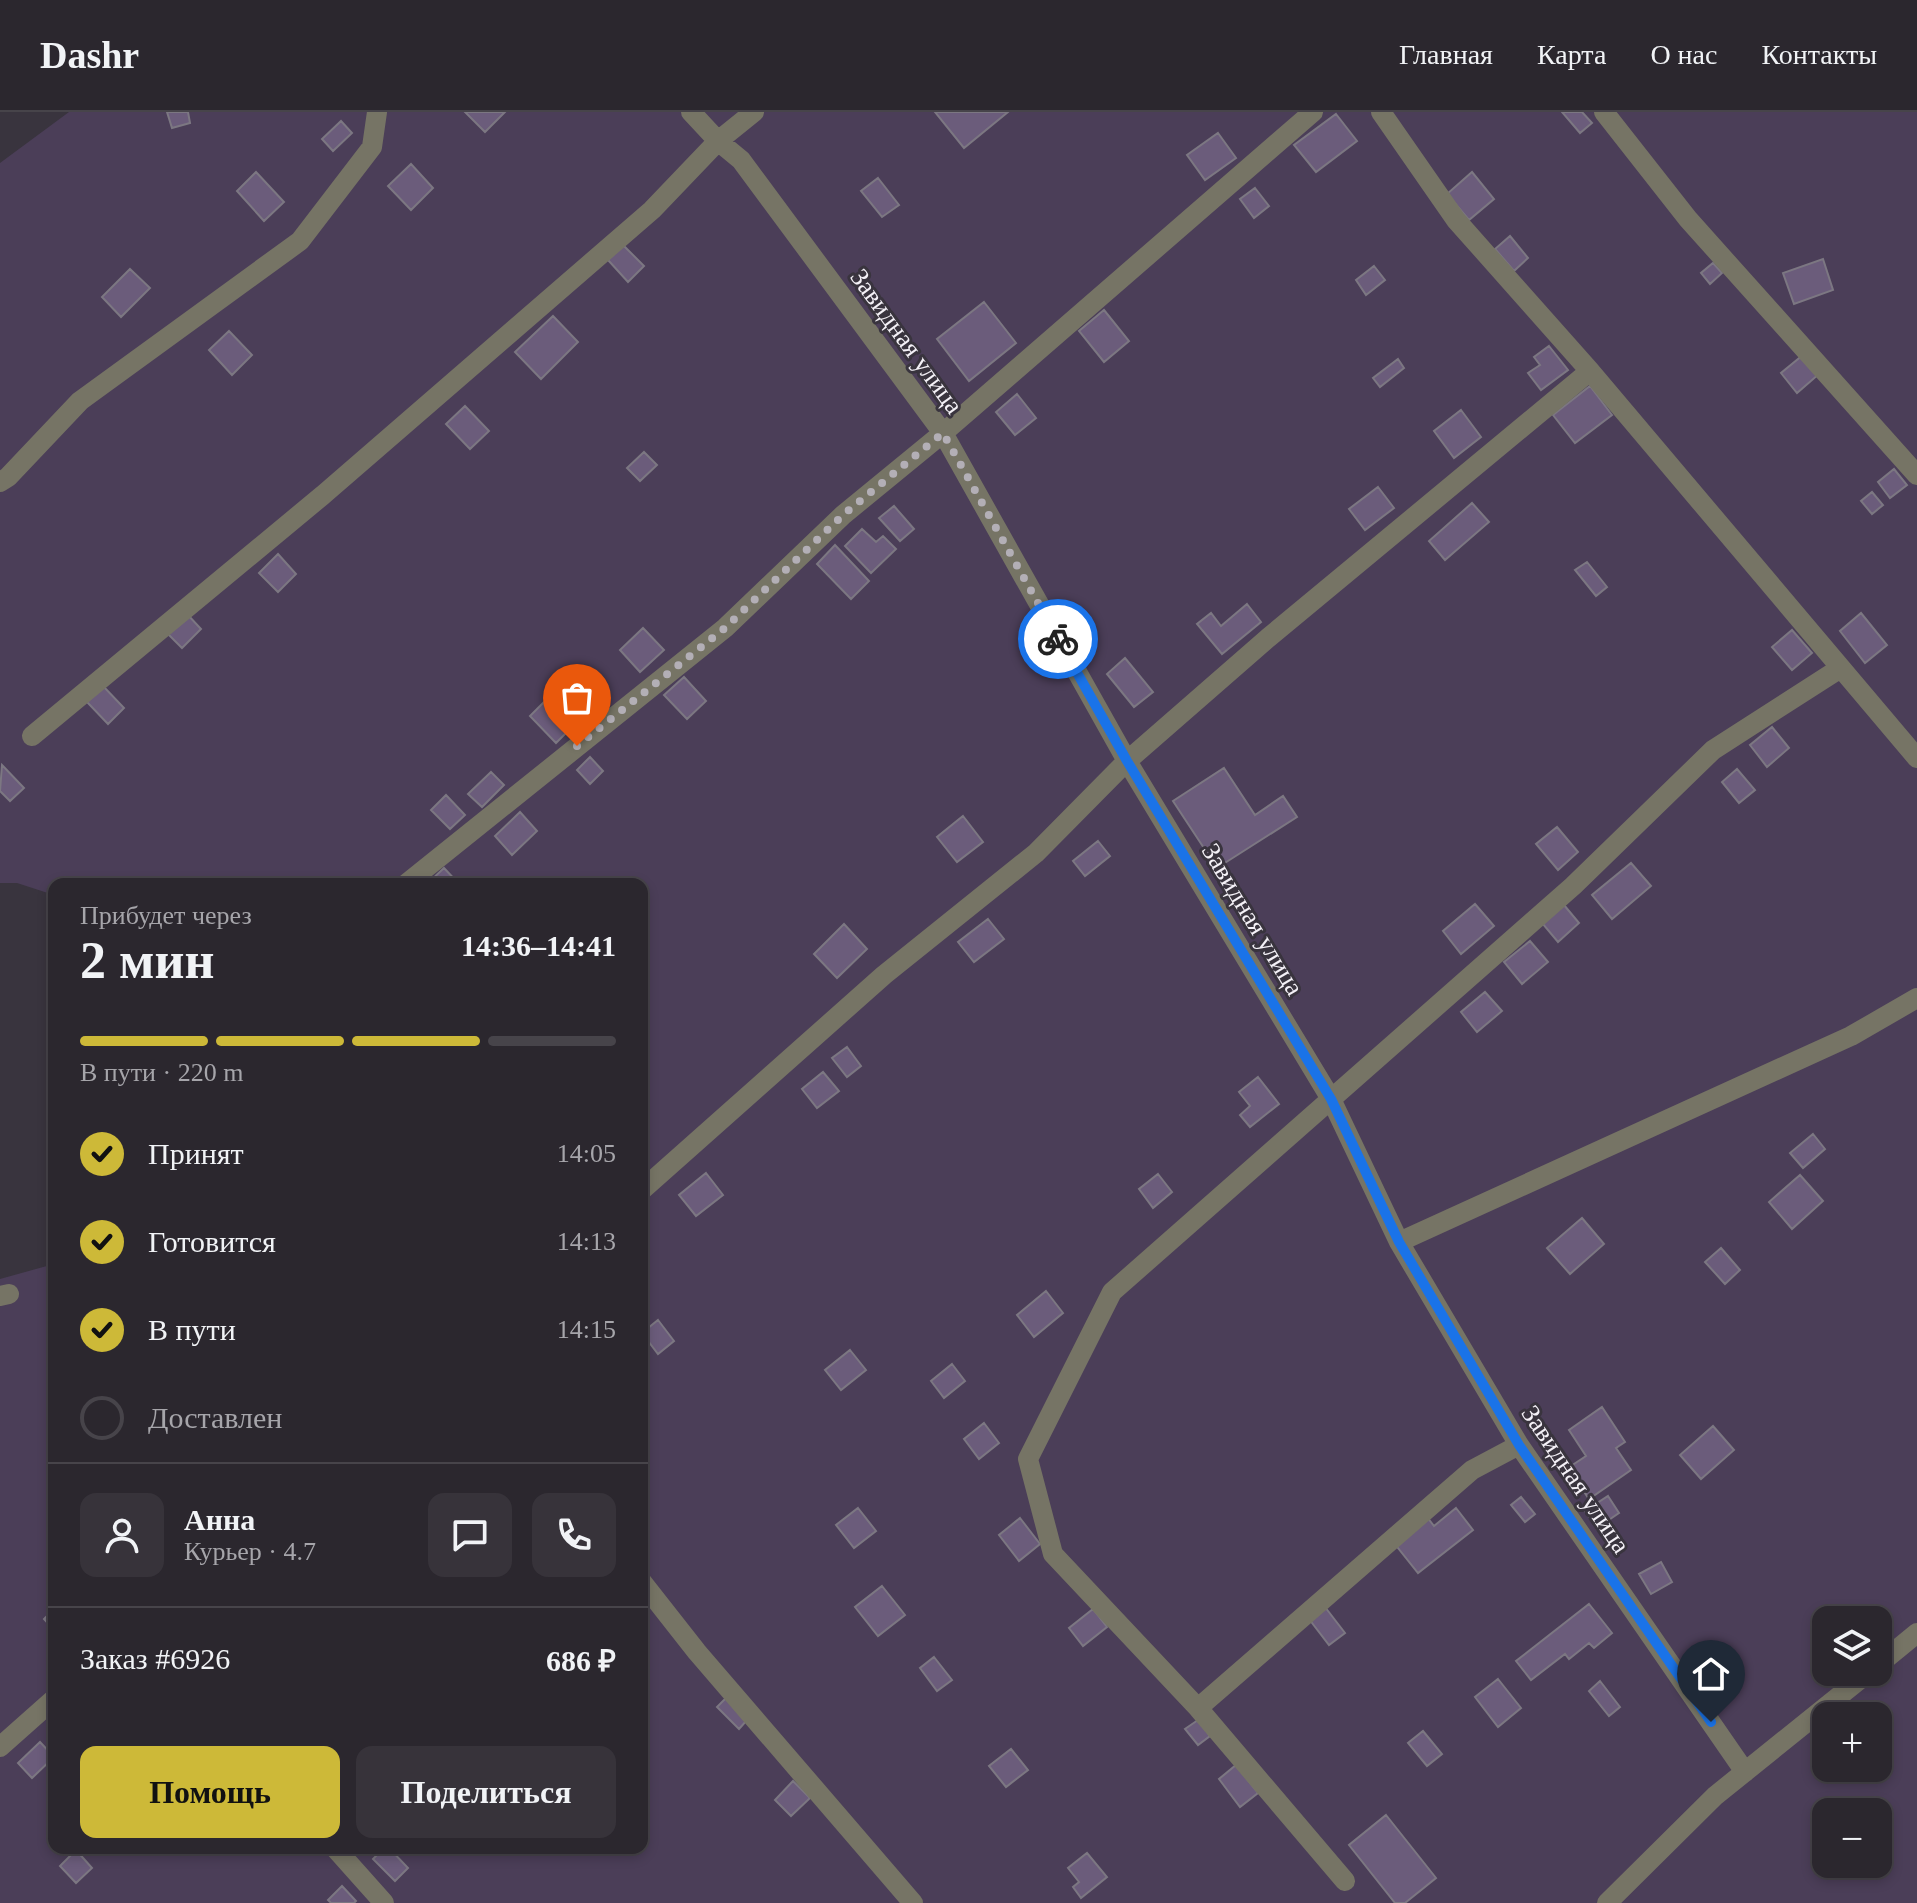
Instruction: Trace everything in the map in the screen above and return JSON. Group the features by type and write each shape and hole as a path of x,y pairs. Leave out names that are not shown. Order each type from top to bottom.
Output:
{"lane":[{"path":"0,482 80,401 300,241 372,147 377,112"},
{"name":"Завидная улица","path":"691,112 741,160 943,433 1127,761 1331,1099 1399,1242 1519,1445 1745,1772"},
{"path":"32,736 323,495 629,231 718,141 754,112"},
{"path":"413,878 725,628 843,515 943,433 1313,112"},
{"path":"1381,112 1456,220 1590,371 1917,758"},
{"path":"1604,112 1688,219 1917,475"},
{"path":"648,1185 884,975 1036,853 1127,761 1451,483 1590,371"},
{"path":"1345,1881 1198,1708 1053,1554 1028,1459 1112,1292 1573,886 1713,750 1839,669"},
{"path":"1399,1242 1851,1036 1917,998"},
{"path":"1198,1708 1472,1470 1519,1445"},
{"path":"648,1590 697,1652 913,1903"},
{"path":"1892,1654 1917,1633"},
{"path":"1607,1903 1715,1796 1852,1686"},
{"path":"0,1747 48,1704"},
{"path":"340,1854 384,1903"}],"shaded area":[{"path":"69,112 1917,112 1917,1903 0,1903 0,1279 48,1266 48,1854 648,1854 648,878 48,878 48,893 17,883 0,883 0,163"}],"building":[{"path":"167,112 188,112 190,123 172,128"},
{"path":"465,112 505,112 485,132"},
{"path":"935,112 1008,112 964,148"},
{"path":"1562,112 1582,112 1592,123 1580,133"},
{"path":"1336,114 1357,141 1316,172 1294,145"},
{"path":"341,121 352,133 333,151 322,139"},
{"path":"1218,133 1236,158 1205,180 1187,155"},
{"path":"411,164 433,188 411,210 388,186"},
{"path":"256,172 284,202 264,221 237,191"},
{"path":"1472,172 1494,199 1469,220 1447,194"},
{"path":"878,178 899,205 882,217 861,191"},
{"path":"1255,188 1269,206 1254,218 1240,199"},
{"path":"1510,236 1528,258 1514,271 1495,249"},
{"path":"623,245 644,266 628,282 608,260"},
{"path":"1823,259 1833,290 1794,304 1783,273"},
{"path":"1713,263 1722,273 1710,284 1701,273"},
{"path":"1374,266 1385,280 1366,295 1356,280"},
{"path":"130,269 150,288 121,317 102,297"},
{"path":"984,302 1016,343 969,381 937,339"},
{"path":"1104,310 1129,341 1104,362 1079,331"},
{"path":"553,316 578,342 541,379 515,352"},
{"path":"229,331 252,355 232,375 209,350"},
{"path":"1549,346 1568,370 1541,390 1528,373 1540,365 1534,357"},
{"path":"1803,355 1819,374 1797,393 1781,373"},
{"path":"1398,359 1404,368 1380,387 1373,378"},
{"path":"1590,386 1612,415 1575,443 1553,415"},
{"path":"1017,394 1036,418 1015,435 996,412"},
{"path":"465,406 489,431 470,449 446,424"},
{"path":"1461,410 1481,437 1454,458 1434,431"},
{"path":"644,452 657,465 640,481 627,468"},
{"path":"1894,469 1907,485 1890,498 1878,482"},
{"path":"1378,487 1394,508 1365,530 1349,509"},
{"path":"1872,492 1883,505 1872,514 1861,501"},
{"path":"1472,503 1489,522 1445,560 1429,541"},
{"path":"894,506 914,529 900,541 879,518"},
{"path":"862,529 876,542 883,536 896,549 871,573 845,546"},
{"path":"835,545 869,581 851,599 817,564"},
{"path":"278,554 296,574 278,592 259,573"},
{"path":"1587,562 1607,587 1596,596 1575,570"},
{"path":"1247,604 1261,622 1222,654 1197,624 1211,613 1221,626"},
{"path":"1861,613 1887,645 1865,663 1840,631"},
{"path":"187,614 201,629 182,648 167,633"},
{"path":"643,628 664,650 640,672 620,650"},
{"path":"1792,630 1812,653 1792,670 1772,647"},
{"path":"1125,658 1153,692 1134,707 1107,674"},
{"path":"684,677 706,701 687,719 664,695"},
{"path":"103,686 124,708 108,724 87,702"},
{"path":"551,695 577,722 556,743 530,716"},
{"path":"1772,727 1789,748 1767,767 1750,745"},
{"path":"590,757 603,771 590,784 577,770"},
{"path":"2,765 24,788 10,801 0,791"},
{"path":"1224,768 1255,815 1283,796 1297,817 1217,868 1173,801"},
{"path":"1737,769 1755,790 1739,803 1722,782"},
{"path":"491,772 504,785 482,807 468,794"},
{"path":"446,795 465,815 450,829 431,810"},
{"path":"520,812 537,831 512,855 495,836"},
{"path":"963,816 983,842 957,862 937,837"},
{"path":"1557,827 1578,852 1558,870 1536,844"},
{"path":"1098,841 1110,856 1085,876 1073,861"},
{"path":"1631,863 1651,886 1612,919 1592,895"},
{"path":"444,868 453,878 433,878"},
{"path":"1475,904 1494,926 1461,954 1443,931"},
{"path":"1564,905 1579,923 1558,942 1542,923"},
{"path":"988,919 1004,939 974,962 958,942"},
{"path":"844,924 867,949 837,978 814,954"},
{"path":"1530,941 1548,962 1522,984 1504,962"},
{"path":"1485,992 1502,1011 1477,1032 1461,1012"},
{"path":"847,1047 861,1066 847,1077 832,1058"},
{"path":"823,1072 839,1091 817,1108 802,1089"},
{"path":"1258,1077 1279,1104 1250,1127 1240,1115 1250,1106 1239,1092"},
{"path":"1813,1134 1825,1149 1803,1168 1790,1153"},
{"path":"706,1173 723,1195 696,1216 679,1195"},
{"path":"1158,1174 1172,1192 1153,1208 1139,1189"},
{"path":"1800,1175 1823,1201 1792,1229 1769,1202"},
{"path":"1582,1218 1604,1244 1570,1274 1547,1248"},
{"path":"1721,1248 1740,1270 1725,1284 1705,1262"},
{"path":"1046,1291 1063,1313 1034,1337 1017,1315"},
{"path":"658,1320 674,1341 658,1354 648,1341 648,1328"},
{"path":"850,1350 866,1370 841,1390 825,1370"},
{"path":"952,1364 965,1381 944,1398 931,1381"},
{"path":"1602,1407 1625,1442 1616,1448 1631,1470 1589,1499 1568,1468 1586,1456 1569,1430"},
{"path":"984,1423 999,1443 979,1459 964,1439"},
{"path":"1713,1426 1734,1450 1701,1479 1680,1455"},
{"path":"1608,1496 1619,1513 1597,1528 1585,1511"},
{"path":"1521,1497 1535,1514 1525,1522 1511,1505"},
{"path":"858,1508 876,1531 854,1548 836,1525"},
{"path":"1456,1508 1473,1530 1418,1573 1394,1543 1427,1517 1434,1526"},
{"path":"1020,1518 1040,1544 1019,1561 999,1535"},
{"path":"1661,1562 1672,1582 1651,1594 1639,1574"},
{"path":"882,1586 905,1615 878,1636 855,1607"},
{"path":"1589,1604 1612,1633 1594,1648 1589,1643 1569,1659 1565,1654 1531,1680 1516,1661"},
{"path":"1325,1607 1345,1633 1329,1645 1309,1619"},
{"path":"1093,1609 1107,1627 1083,1646 1069,1628"},
{"path":"934,1657 952,1680 937,1691 920,1668"},
{"path":"1498,1679 1521,1708 1498,1727 1475,1697"},
{"path":"1600,1681 1620,1707 1609,1716 1589,1691"},
{"path":"727,1697 748,1719 739,1729 717,1707"},
{"path":"1198,1720 1210,1736 1198,1745 1185,1729"},
{"path":"1423,1731 1442,1754 1427,1766 1408,1743"},
{"path":"40,1742 48,1751 48,1763 32,1778 18,1763"},
{"path":"1011,1749 1028,1770 1006,1787 989,1766"},
{"path":"1236,1765 1258,1793 1240,1807 1219,1779"},
{"path":"793,1781 810,1798 791,1816 775,1800"},
{"path":"1386,1815 1436,1878 1405,1903 1395,1903 1349,1845"},
{"path":"1087,1853 1107,1877 1081,1898 1073,1887 1079,1882 1068,1868"},
{"path":"72,1854 80,1854 92,1868 76,1883 60,1866"},
{"path":"378,1854 395,1854 408,1868 395,1881 373,1859"},
{"path":"342,1886 356,1901 354,1903 331,1903 328,1900"}],"way so far":[{"path":"577,746 725,628 843,515 943,433 1058,639"}],"route":[{"path":"1058,639 1127,761 1331,1099 1399,1242 1519,1445 1711,1722"}]}
